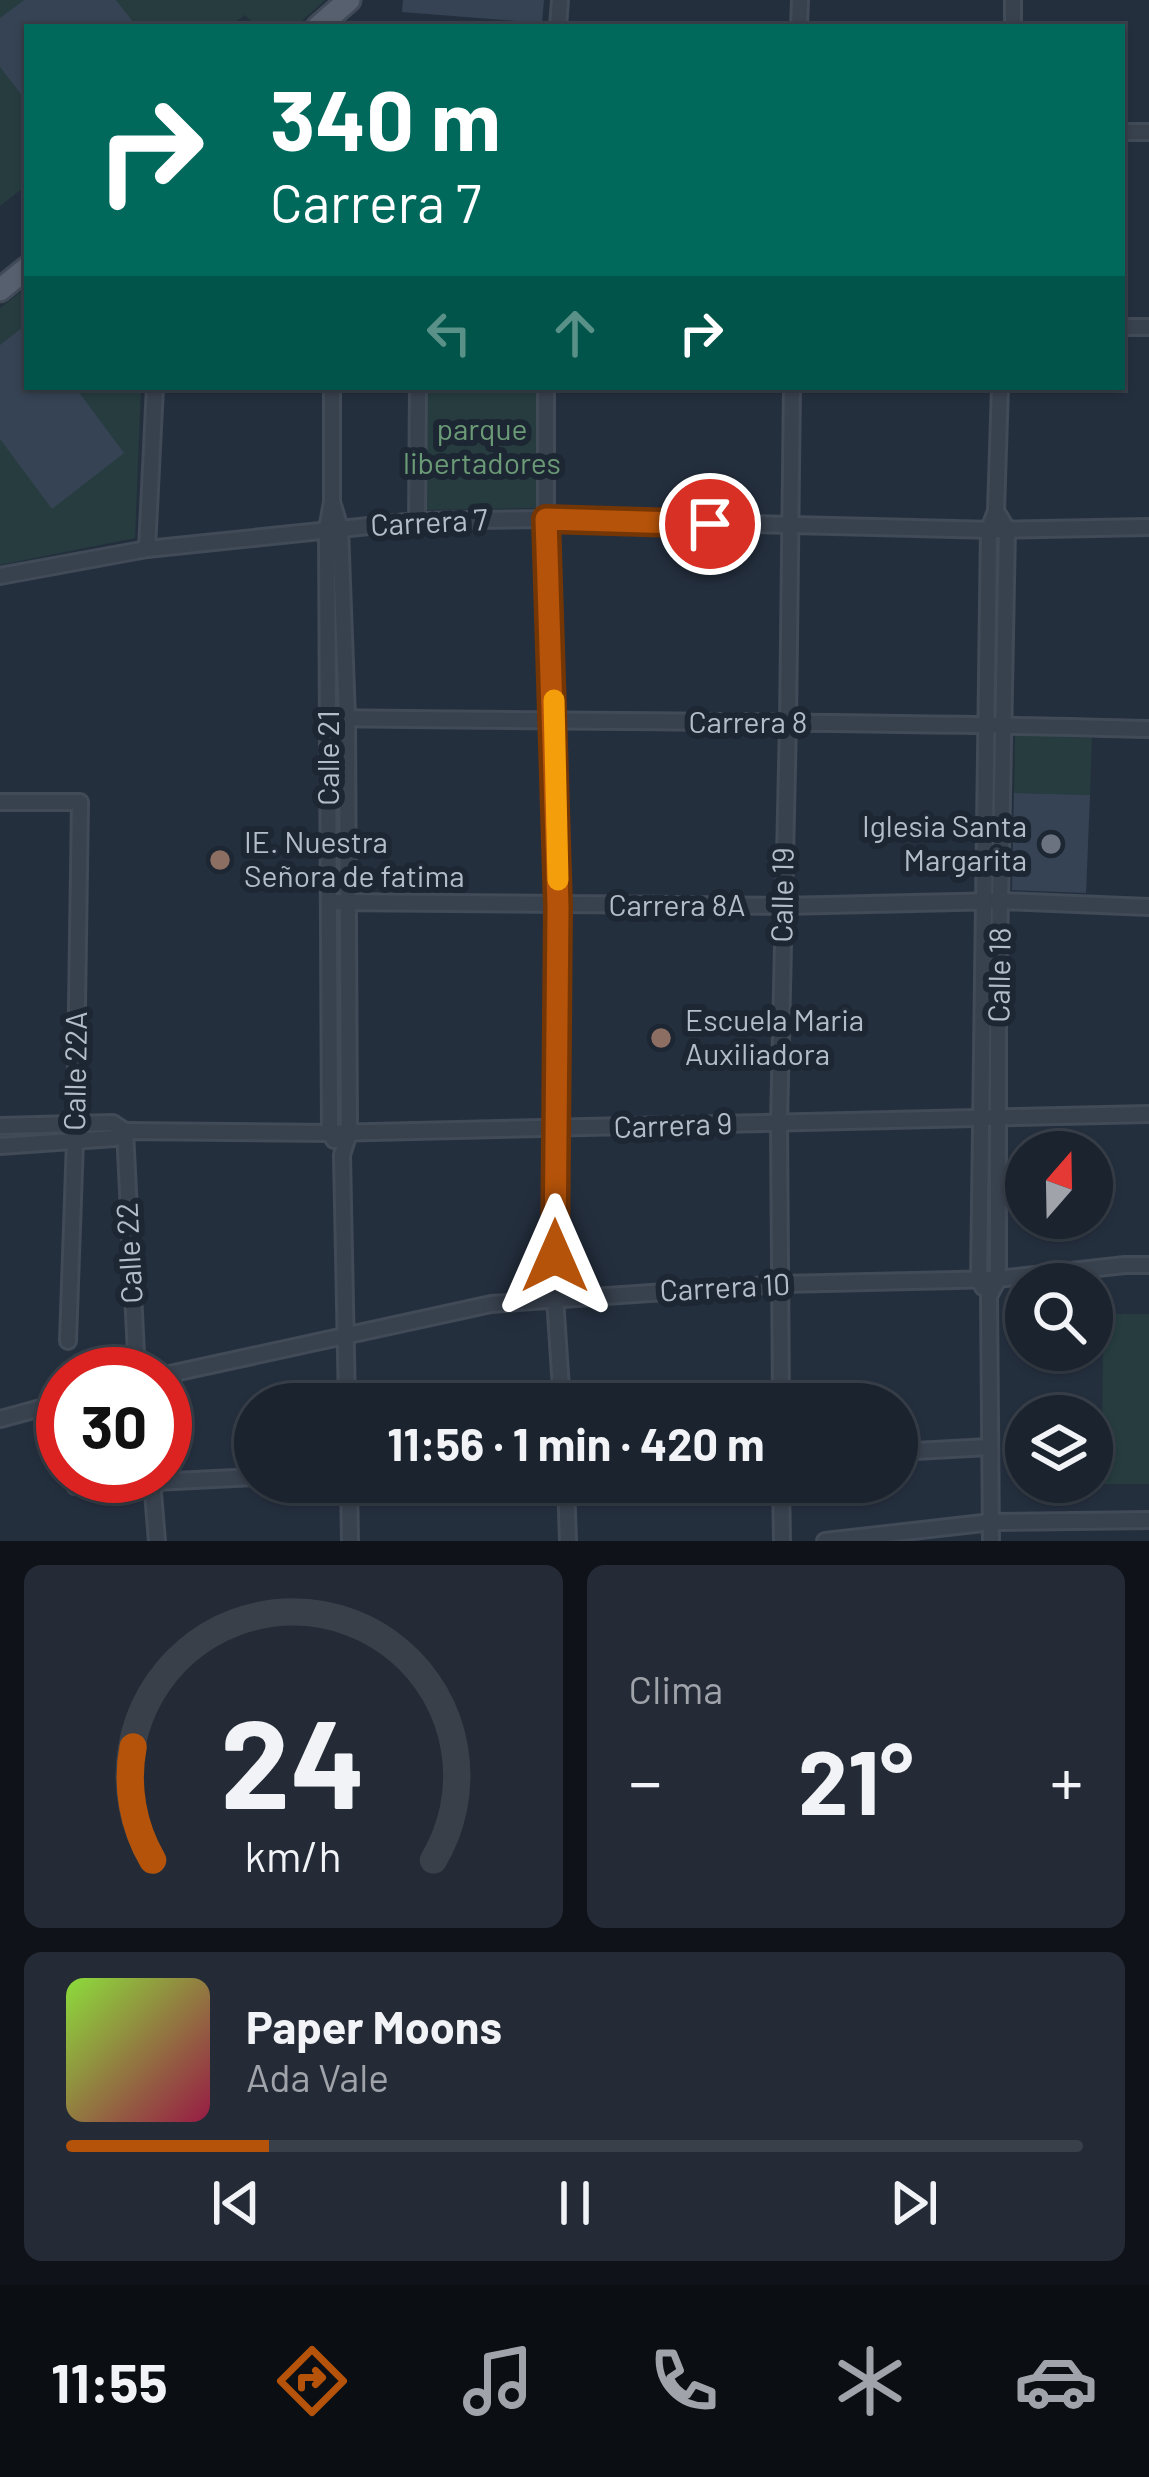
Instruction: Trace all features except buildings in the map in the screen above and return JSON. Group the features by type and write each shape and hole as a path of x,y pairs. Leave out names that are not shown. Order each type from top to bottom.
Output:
{"main road":[{"path":"0,290 24,270"}],"street":[{"path":"147,549 155,390"},
{"name":"Calle 21","path":"332,390 332,502 347,718 349,1133 342,1155 346,1383"},
{"path":"417,521 418,390"},
{"path":"546,390 558,906 555,1298 561,1383"},
{"name":"Calle 19","path":"782,1383 779,1123 792,390"},
{"name":"Calle 18","path":"991,1541 989,1296 998,1279 999,1116 983,902 989,530 996,511 1000,390"},
{"path":"996,511 1007,530"},
{"name":"Carrera 7","path":"0,576 147,549 417,521 546,519 989,530 1149,527"},
{"name":"Calle 21","path":"334,528 328,718 330,1133 342,1155"},
{"name":"Calle 18","path":"979,1280 980,1117 1002,901 1007,530"},
{"path":"988,623 1005,623"},
{"name":"Carrera 8","path":"328,718 1149,729"},
{"name":"Calle 22A","path":"0,802 80,802 68,1340"},
{"path":"986,810 1003,811"},
{"name":"Carrera 8A","path":"330,902 782,906 1002,901 1149,908"},
{"name":"Carrera 9","path":"125,1131 555,1130 1149,1114"},
{"path":"0,1126 113,1123 125,1131 115,1138 0,1146"},
{"name":"Calle 22","path":"125,1131 136,1347"},
{"path":"1125,1264 1149,1251"},
{"name":"Carrera 10","path":"192,1369 491,1304 782,1284 998,1279 1149,1264"},
{"path":"979,1280 989,1296"},
{"path":"0,1418 36,1409"},
{"path":"918,1451 989,1447"},
{"path":"192,1479 234,1478"},
{"path":"154,1503 157,1541"},
{"path":"349,1503 350,1541"},
{"path":"567,1503 568,1541"},
{"path":"782,1503 782,1541"},
{"path":"824,1541 992,1522 1149,1520"}],"green space":[{"path":"0,0 325,0 298,24 253,24 245,15 233,24 24,24 24,187 0,206"},
{"path":"24,289 24,390 141,390 135,538 0,565 0,308"},
{"name":"parque libertadores","path":"427,390 538,390 538,508 427,510"},
{"path":"1015,734 1092,738 1090,795 1014,793"},
{"path":"1113,1314 1149,1314 1149,1484 1113,1484 1113,1395 1103,1395 1103,1371 1113,1371"}],"slow traffic":[{"path":"554,700 558,880"}],"place":[{"name":"Iglesia Santa Margarita","path":"1051,844"},
{"name":"IE. Nuestra Señora de fatima","path":"220,860"},
{"name":"Escuela Maria Auxiliadora","path":"661,1038"}],"route":[{"path":"555,1256 558,906 546,519 710,524"}]}
